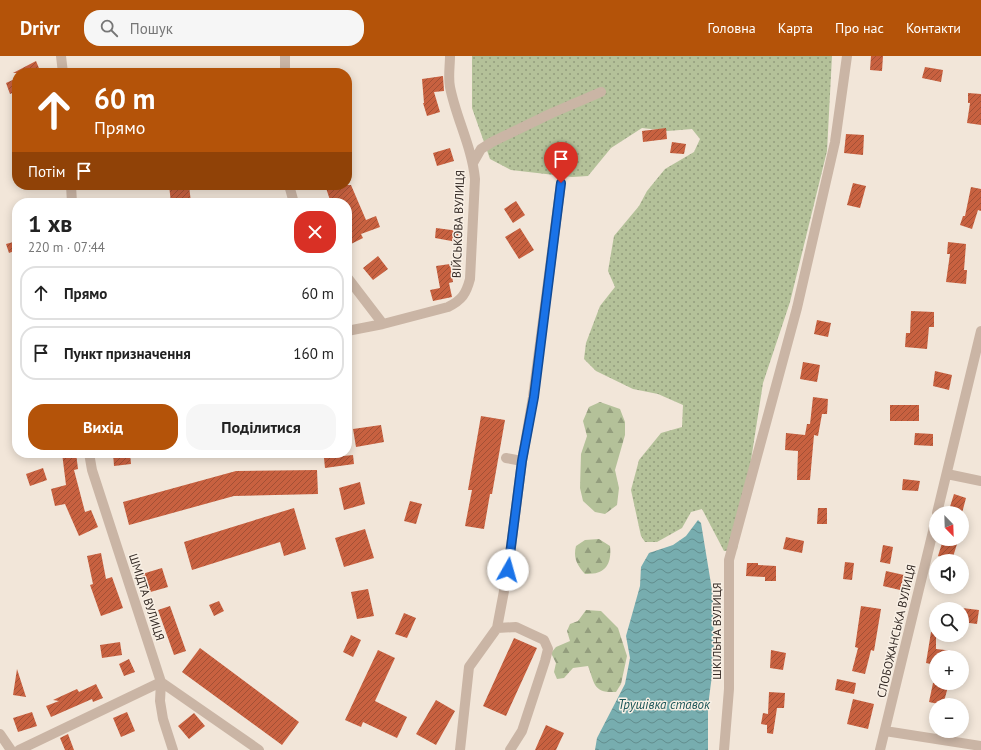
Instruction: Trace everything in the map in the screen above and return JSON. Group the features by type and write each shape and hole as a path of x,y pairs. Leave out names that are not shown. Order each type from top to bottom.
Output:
{"street":[{"path":"61,56 62,68"},
{"path":"285,56 285,68"},
{"name":"ВІЙСЬКОВА ВУЛИЦЯ","path":"352,330 383,324 448,307 462,298 468,288 470,279 475,179 474,163 455,108 450,85 450,56"},
{"name":"ШКІЛЬНА ВУЛИЦЯ","path":"724,750 729,690 728,560 797,308 835,142 847,56"},
{"path":"474,163 481,150 492,142 552,113 601,92"},
{"path":"460,750 469,667 497,628 508,570 522,461 534,397 561,183"},
{"path":"352,284 383,324"},
{"path":"939,506 981,331"},
{"name":"ШМІДТА ВУЛИЦЯ","path":"90,458 92,470 161,682 160,701 163,719 173,750"},
{"path":"506,458 522,461"},
{"path":"947,474 981,481"},
{"name":"СЛОБОЖАНСЬКА ВУЛИЦЯ","path":"880,750 930,546"},
{"path":"497,628 516,627 544,640 548,649 522,731 510,750"},
{"path":"18,750 161,682 259,750"},
{"path":"885,731 981,746"},
{"path":"0,734 11,750"}],"green space":[{"path":"472,56 832,56 827,151 790,302 763,383 737,550 724,551 702,509 691,512 682,528 657,542 645,542 641,536 631,490 639,460 661,433 682,427 683,405 658,394 633,389 596,371 584,359 586,343 600,306 615,287 608,271 614,236 639,206 647,191 665,169 694,152 700,139 692,129 668,131 642,128 611,148 588,176 572,177 511,170 490,159 472,108"},
{"path":"600,402 620,409 625,422 625,435 615,470 619,488 617,505 605,514 595,512 583,501 580,488 581,454 587,436 583,421 589,407"},
{"path":"599,539 610,546 610,559 606,568 602,571 598,573 585,574 576,561 576,546 585,540"},
{"path":"586,610 601,611 618,628 627,656 621,684 616,692 608,692 599,689 594,682 588,666 573,668 564,678 557,679 554,672 556,663 551,653 556,647 570,641 567,631 570,624 578,621"}],"water":[{"name":"Трушівка ставок","path":"698,520 701,523 713,596 714,660 708,706 708,750 595,750 597,738 625,684 630,658 626,636 640,586 641,567 649,553 673,545 686,536"}],"building":[{"path":"871,56 883,56 882,71 870,70"},
{"path":"36,61 39,68 23,68"},
{"path":"925,67 943,70 941,82 922,78"},
{"path":"443,76 444,91 434,92 440,112 427,116 423,103 422,79"},
{"path":"12,80 12,93 10,94 6,83"},
{"path":"968,93 981,94 981,125 967,123 970,103 968,103"},
{"path":"666,128 667,139 643,142 642,131"},
{"path":"846,134 864,135 863,155 844,153"},
{"path":"672,142 686,144 684,154 670,153"},
{"path":"450,148 454,161 437,166 433,153"},
{"path":"853,183 866,186 860,208 847,205"},
{"path":"352,187 366,220 376,216 380,227 361,234 363,238 352,244 352,198 329,198 327,190 352,190"},
{"path":"971,187 981,189 981,211 978,210 972,229 960,225 963,216 965,216"},
{"path":"170,190 190,190 190,198 170,198"},
{"path":"516,201 525,215 513,223 504,209"},
{"path":"436,228 459,231 457,242 435,238"},
{"path":"520,228 534,250 519,259 505,237"},
{"path":"12,242 12,252 9,253 6,244"},
{"path":"948,242 966,244 964,270 967,270 966,284 946,282 950,254 947,254"},
{"path":"378,256 388,269 373,280 363,268"},
{"path":"450,264 453,282 449,283 452,297 433,301 430,290 440,288 436,266"},
{"path":"911,311 934,312 934,327 929,327 927,349 905,347 906,333 910,333"},
{"path":"817,320 831,323 828,337 814,334"},
{"path":"803,362 820,365 817,382 800,379"},
{"path":"935,371 952,375 949,390 933,386"},
{"path":"813,397 828,399 827,414 822,414 818,436 814,435 810,480 797,480 798,451 785,450 786,433 805,435 807,424 810,424"},
{"path":"890,405 919,405 919,421 890,421"},
{"path":"481,416 505,420 492,494 490,494 484,529 465,526 472,490 468,490"},
{"path":"381,425 384,442 356,447 353,429"},
{"path":"915,433 933,434 933,446 914,445"},
{"path":"352,455 354,464 325,468 324,458 352,458"},
{"path":"63,458 77,458 78,469 74,470 85,512 91,510 98,527 79,536 65,504 55,506 51,489 66,485"},
{"path":"113,458 130,458 131,464 114,466"},
{"path":"43,468 47,480 30,486 26,474"},
{"path":"317,470 318,494 234,496 129,525 123,502 236,471"},
{"path":"903,479 920,481 918,491 902,490"},
{"path":"360,482 365,504 344,510 339,488"},
{"path":"954,494 966,498 964,506 950,506"},
{"path":"410,501 422,504 416,524 404,521"},
{"path":"294,508 306,549 284,556 280,542 192,570 184,542"},
{"path":"818,508 827,508 827,524 817,524"},
{"path":"365,529 374,558 344,567 335,538"},
{"path":"786,537 804,541 802,553 783,549"},
{"path":"883,545 893,547 890,564 880,562"},
{"path":"941,546 956,546 954,554 939,554"},
{"path":"101,553 106,579 112,577 123,608 101,616 90,585 93,584 87,556"},
{"path":"845,562 854,563 852,580 843,579"},
{"path":"747,563 776,566 776,581 765,581 765,577 746,576"},
{"path":"162,568 168,587 147,593 142,574"},
{"path":"886,571 904,575 900,590 883,586"},
{"path":"368,589 374,616 357,619 351,592"},
{"path":"219,601 224,611 214,616 209,605"},
{"path":"170,606 186,651 174,655 158,610"},
{"path":"861,606 881,609 874,651 871,650 865,674 852,671 858,648 855,647"},
{"path":"969,609 979,610 977,624 969,623"},
{"path":"404,613 416,618 407,638 395,634"},
{"path":"351,635 361,640 353,657 343,652"},
{"path":"514,638 537,648 506,716 483,706"},
{"path":"120,642 122,655 102,658 100,645"},
{"path":"929,642 936,642 936,649 945,650 929,650 929,664 926,663"},
{"path":"200,648 299,722 282,745 182,672"},
{"path":"378,650 395,658 375,701 407,717 397,738 363,722 361,727 345,720"},
{"path":"771,650 786,653 783,670 770,668"},
{"path":"129,659 135,672 124,676 119,664"},
{"path":"17,669 26,697 13,695"},
{"path":"837,679 856,683 854,694 835,690"},
{"path":"96,684 103,698 93,702 92,699 51,717 46,706 59,701 53,700 77,689 79,692"},
{"path":"932,690 947,690 945,698 930,698"},
{"path":"769,692 785,693 784,708 777,708 773,734 767,733 767,725 761,724 763,713 768,714"},
{"path":"853,699 874,704 868,729 847,724"},
{"path":"436,700 455,711 436,745 416,734"},
{"path":"32,712 37,726 18,732 13,718"},
{"path":"127,712 135,731 121,737 113,718"},
{"path":"194,713 205,726 189,739 178,726"},
{"path":"546,725 564,733 556,750 535,750"},
{"path":"68,734 74,750 65,750 60,738"}],"route":[{"path":"508,570 522,461 534,397 561,183"}]}
